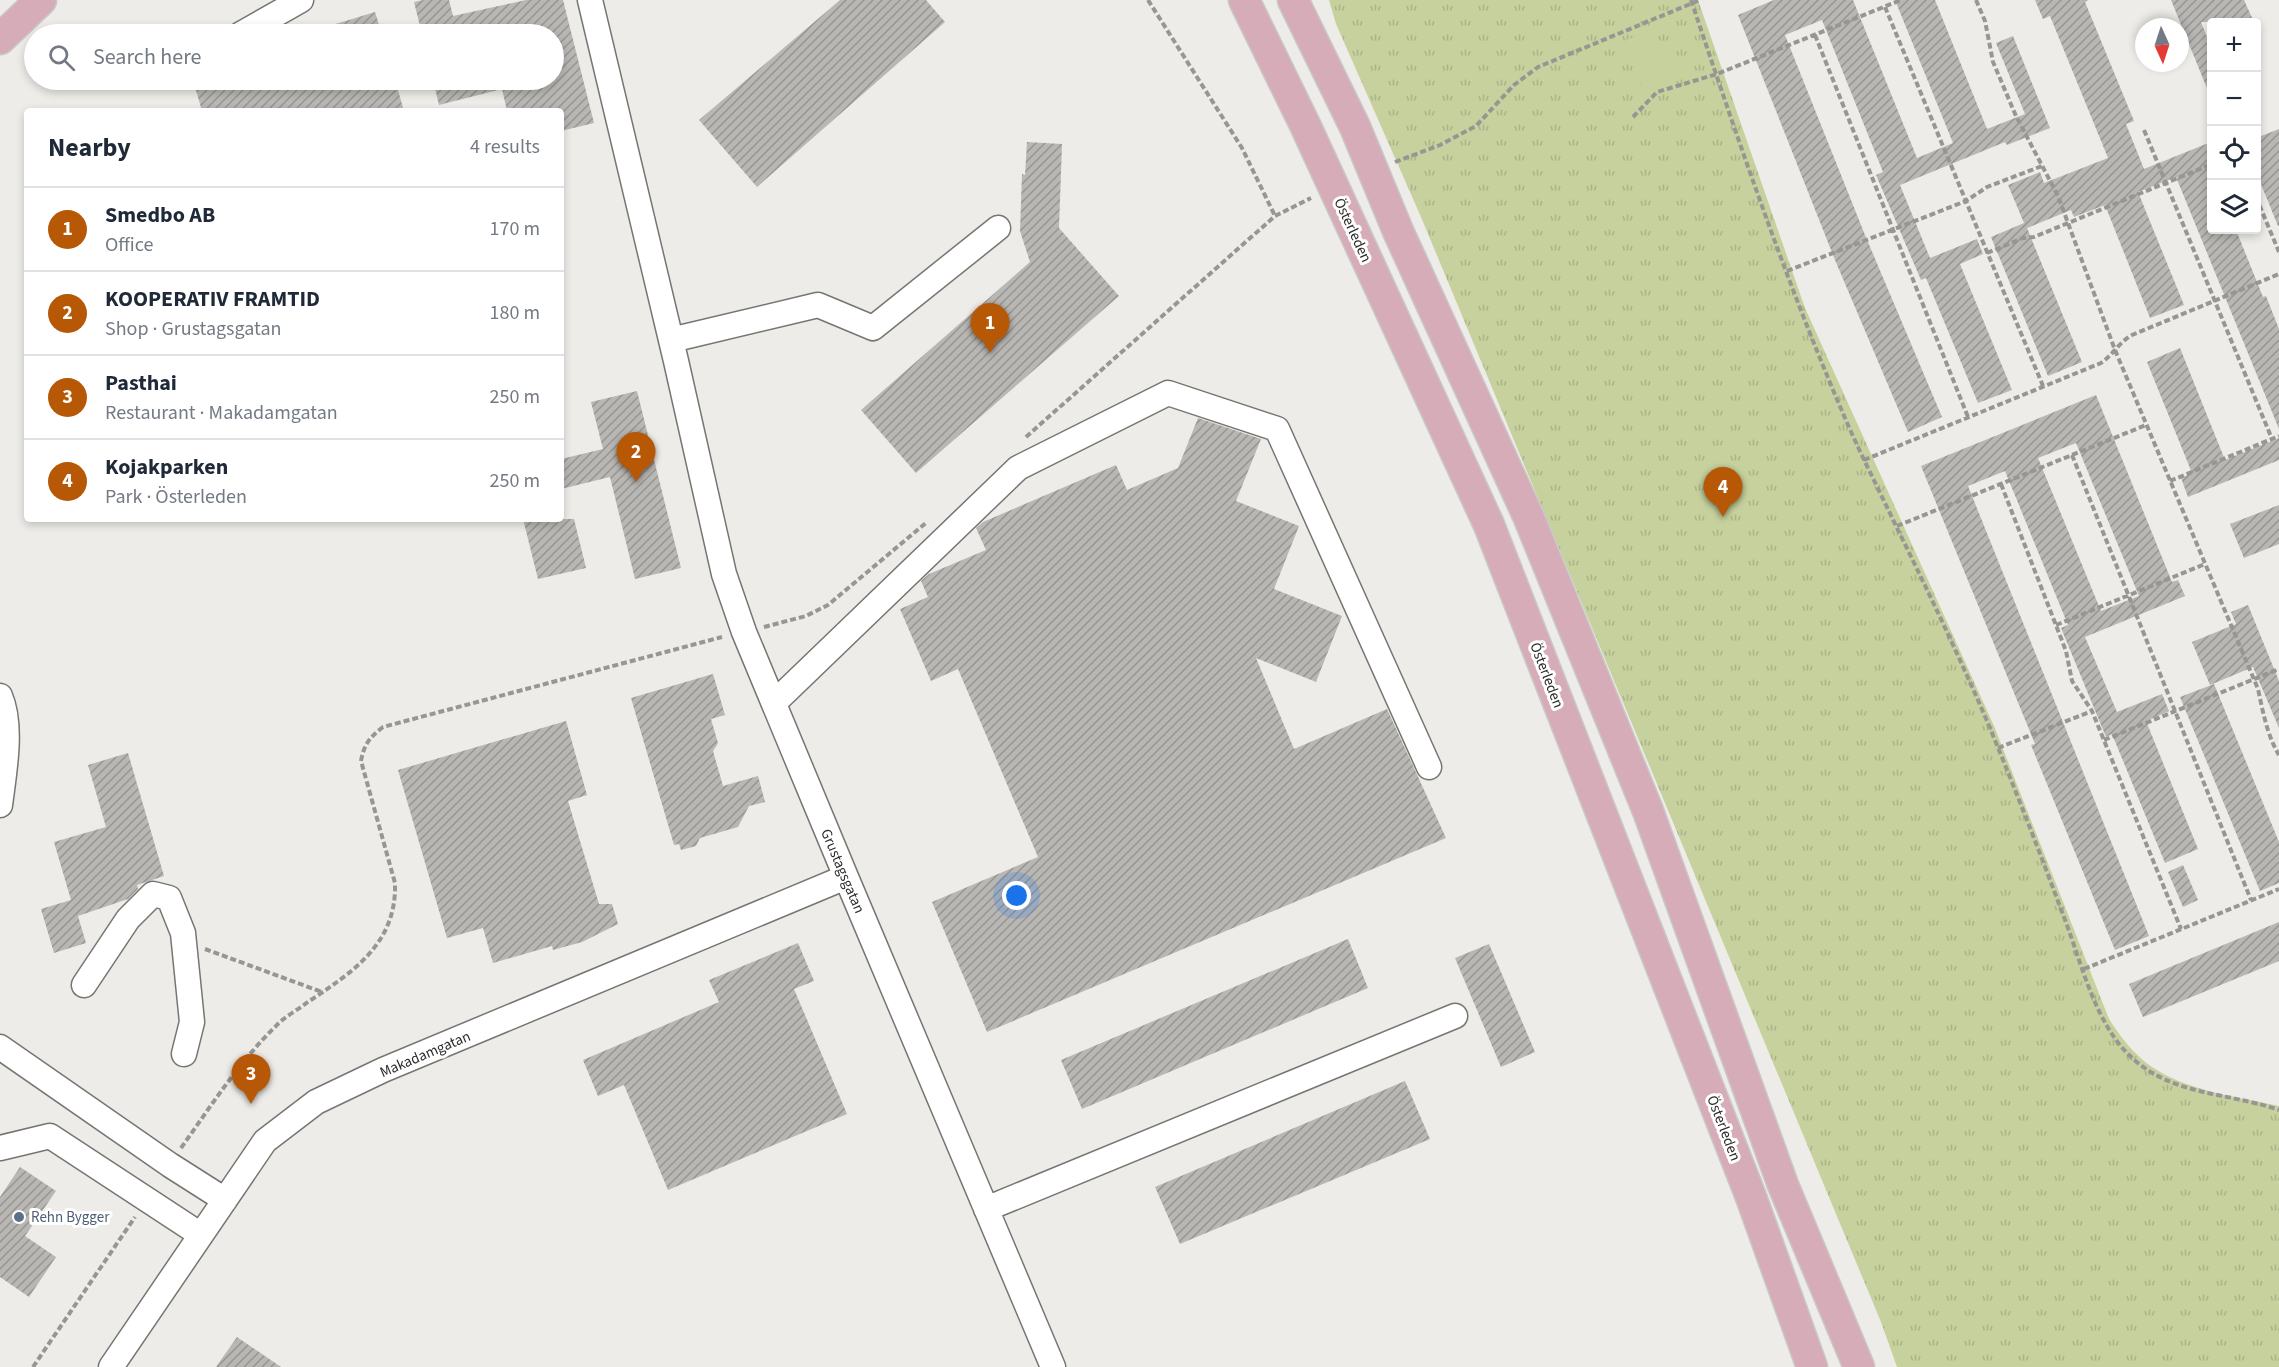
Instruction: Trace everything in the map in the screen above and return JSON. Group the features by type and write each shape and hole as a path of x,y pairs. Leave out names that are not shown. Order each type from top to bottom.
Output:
{"main road":[{"path":"0,39 41,0"},
{"path":"1226,0 1306,127"},
{"name":"Österleden","path":"1244,0 1306,127 1489,525 1751,1197 1812,1367"},
{"path":"1293,0 1355,127"},
{"path":"1307,0 1355,127 1398,231 1529,518 1600,692 1648,811 1783,1185 1859,1367"}],"street":[{"path":"259,24 301,0"},
{"name":"Grustagsgatan","path":"590,0 674,351 724,574 744,632 1053,1367"},
{"path":"674,351 818,305 873,328 998,228"},
{"path":"774,703 1018,468 1168,393 1277,429 1429,767"},
{"path":"0,696 5,708 6,756 0,805"},
{"name":"Makadamgatan","path":"111,1367 265,1141 316,1102 384,1070 846,877"},
{"path":"84,986 128,919 153,894 169,898 183,933 192,1022 184,1054"},
{"path":"986,1209 1455,1016"},
{"path":"0,1047 170,1165 225,1200"},
{"path":"0,1148 50,1136 201,1235"}],"path":[{"path":"1148,0 1242,148 1275,216"},
{"path":"1395,162 1440,145 1476,126 1514,85 1538,67 1700,0"},
{"path":"1633,117 1657,92 1717,74 1901,0"},
{"path":"1976,0 1985,21 1993,62 2016,116 2058,196 2115,350 2254,679 2265,721 2279,755"},
{"path":"1692,2 1787,271 1845,417 1929,594 1998,748 2099,1010 2116,1040 2128,1055 2150,1073 2169,1083 2186,1088 2279,1110"},
{"path":"1885,7 2043,386"},
{"path":"1815,35 1968,417"},
{"path":"2144,130 2272,439"},
{"path":"1787,271 1966,201 1987,187 2042,166"},
{"path":"1987,253 2068,223 2207,166"},
{"path":"1018,444 1275,216 1314,196"},
{"path":"2261,209 2279,252"},
{"path":"1864,459 2101,363 2132,335 2279,274"},
{"path":"1897,526 2146,425"},
{"path":"2170,481 2279,436"},
{"path":"2072,455 2251,900"},
{"path":"2001,484 2066,651 2072,681 2092,711 2181,929"},
{"path":"170,1165 244,1059 278,1024 350,973 375,949 389,923 396,903 395,883 362,761 363,749 369,738 383,727 806,616 828,605 929,520"},
{"path":"2056,626 2205,564"},
{"path":"2104,740 2279,669"},
{"path":"1998,748 2092,711"},
{"path":"2084,969 2279,889"},
{"path":"184,941 322,993"},
{"path":"33,1367 146,1199"}],"green space":[{"path":"1329,0 1698,0 1805,308 1994,726 2109,1019 2139,1057 2166,1075 2197,1088 2279,1106 2279,1367 1897,1367 1881,1322 1421,217 1336,24"},
{"path":"1653,29 1673,76 1643,88 1624,41"}],"building":[{"path":"449,0 453,16 526,0 563,0 594,123 564,130 564,108 506,108 502,90 564,90 564,24 420,24 414,2"},
{"path":"840,0 926,0 945,22 757,187 699,120"},
{"path":"1774,0 1853,0 1917,158 1953,143 1895,0 1935,0 1987,129 2025,114 1996,43 2013,36 2050,128 2007,145 2005,142 1900,185 1930,258 1977,239 1983,254 1960,264 2012,390 1978,403 1926,278 1921,280 1876,175 1883,172 1822,20 1785,35 1865,235 1942,417 1908,432 1835,260 1738,15"},
{"path":"2035,0 2088,0 2085,2 2134,121 2126,124 2144,169 2207,144 2207,234 2238,234 2263,297 2266,296 2279,329 2279,429 2176,177 2138,192 2184,305 2150,318 2105,205 2074,217 2071,210 2027,228 2082,362 2048,376 1991,237 2024,223 2008,185 2040,172 2044,183 2108,158 2050,16 2043,19"},
{"path":"2171,0 2244,0 2252,18 2207,18 2207,22 2201,22 2207,37 2207,88 2189,44 2189,18 2178,18"},
{"path":"375,12 379,24 336,24"},
{"path":"196,90 398,90 403,108 201,108"},
{"path":"435,90 498,90 439,105"},
{"path":"2279,129 2279,226 2261,184 2261,136"},
{"path":"1027,142 1062,144 1059,228 1119,296 916,473 861,410 1030,262 1020,231 1022,174 1025,175"},
{"path":"2180,348 2225,460 2279,438 2279,460 2188,497 2181,478 2192,473 2147,362"},
{"path":"637,391 681,568 635,579 610,477 564,488 564,458 603,449 591,402"},
{"path":"2096,395 2172,582 2178,580 2185,596 2085,637 2117,712 2162,694 2169,711 2146,721 2198,849 2165,863 2112,734 2106,737 2061,628 2068,625 2005,471 1968,486 2149,936 2115,950 2031,745 2035,744 1921,466","holes":["2076,443 2139,596 2101,611 2038,458"]},
{"path":"1198,418 1261,439 1236,501 1299,526 1274,589 1342,616 1316,682 1256,658 1294,749 1387,709 1446,838 987,1032 932,902 1038,857 958,669 931,681 900,609 928,597 921,581 929,574 986,550 976,528 983,522 1116,465 1127,490 1178,468"},
{"path":"2279,505 2279,544 2244,558 2230,524"},
{"path":"564,519 574,519 586,568 538,579 524,522 564,522"},
{"path":"2248,605 2279,681 2279,728 2253,667 2210,685 2192,642 2236,624 2231,612"},
{"path":"713,674 725,715 711,719 718,743 713,751 723,786 758,776 765,802 749,806 738,827 700,838 696,846 681,850 679,844 674,845 631,698"},
{"path":"2214,684 2279,842 2279,883 2260,891 2180,697"},
{"path":"566,721 587,795 568,801 599,904 612,904 618,924 582,942 553,950 552,946 493,963 483,928 447,938 398,770"},
{"path":"128,753 164,876 137,885 138,889 128,899 78,916 86,943 54,953 41,909 71,900 54,842 106,827 88,765"},
{"path":"2183,865 2198,900 2183,907 2168,872"},
{"path":"2279,922 2279,961 2143,1017 2129,984"},
{"path":"1348,939 1368,988 1082,1109 1061,1060"},
{"path":"798,943 814,981 794,989 847,1114 668,1190 624,1085 598,1096 583,1060 719,1002 709,980"},
{"path":"1489,944 1535,1052 1501,1067 1455,958"},
{"path":"1405,1081 1430,1139 1180,1244 1155,1187"},
{"name":"Rehn Bygger","path":"20,1167 56,1191 25,1236 56,1257 29,1297 0,1277 0,1197"},
{"path":"237,1337 281,1367 216,1367"}],"place":[{"name":"Smedbo AB","path":"990,353"},
{"name":"KOOPERATIV FRAMTID","path":"636,482"},
{"name":"Kojakparken","path":"1723,517"},
{"name":"Pasthai","path":"251,1104"},
{"name":"Rehn Bygger","path":"19,1217"}]}
